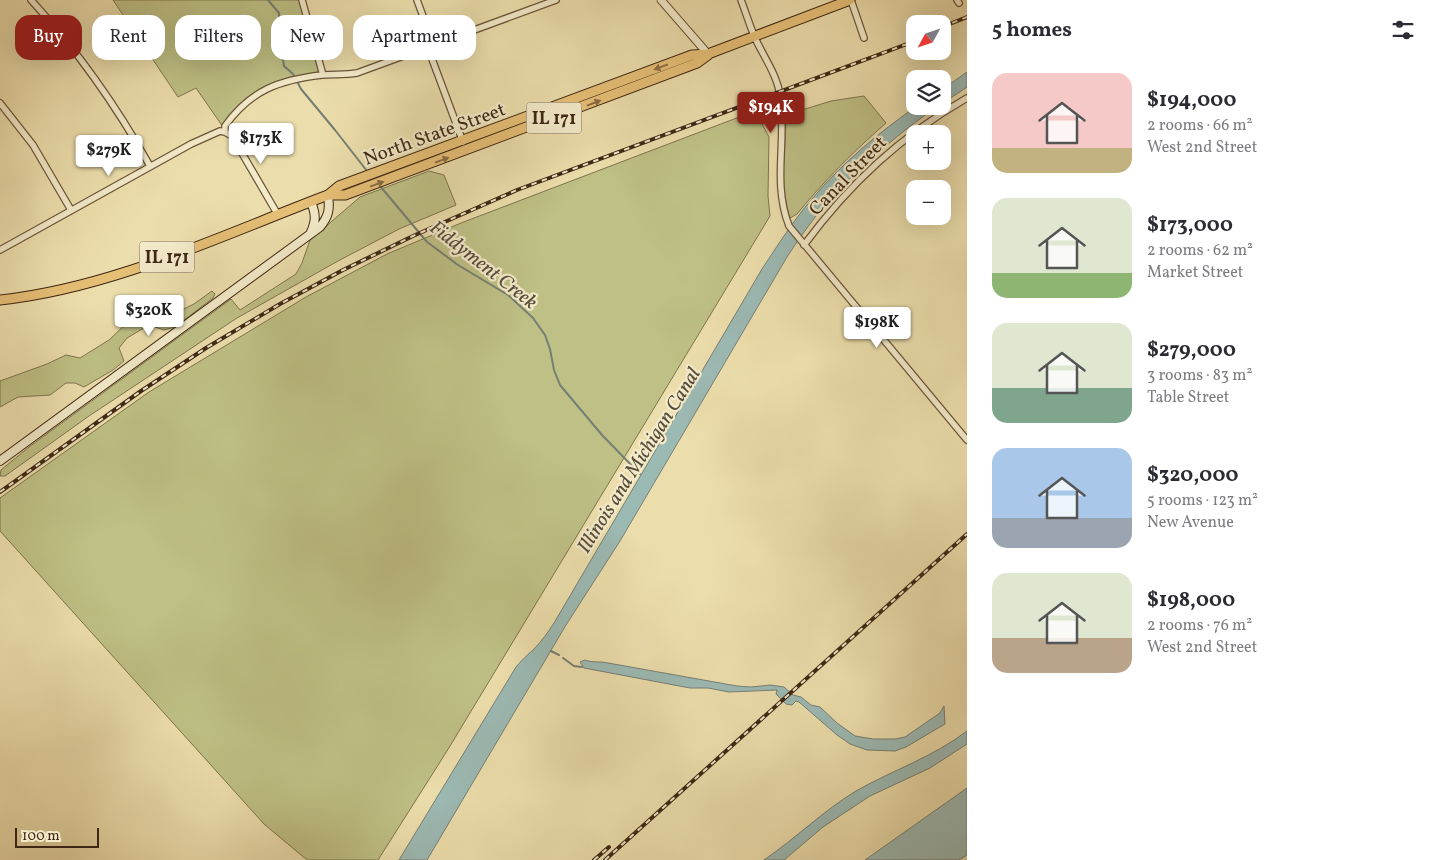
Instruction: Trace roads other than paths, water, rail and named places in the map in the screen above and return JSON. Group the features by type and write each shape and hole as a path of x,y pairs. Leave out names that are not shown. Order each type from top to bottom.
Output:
{"main road":[{"name":"IL 171","path":"708,54 755,38 851,0"},
{"name":"North State Street","path":"328,196 339,186 462,140 692,55 708,54"},
{"name":"North State Street","path":"0,300 62,289 110,277 328,196 345,195 358,191 696,64 708,54"},
{"path":"0,461 320,227 327,219 330,209 328,196"},
{"path":"311,232 315,223 316,213 312,202"}],"street":[{"path":"31,0 91,74 135,139 150,166"},
{"path":"302,0 323,75"},
{"path":"416,0 422,15"},
{"path":"476,30 556,0"},
{"path":"661,0 708,54"},
{"path":"741,0 755,38 780,91 782,131 780,185 783,209 789,226 967,440"},
{"path":"851,0 864,38"},
{"path":"226,132 225,126 230,120 256,94 270,86 323,75 342,76 357,74 396,60"},
{"path":"432,60 466,151"},
{"name":"Canal Street","path":"804,245 838,203 897,145 967,98"},
{"path":"0,103 33,145 71,210"},
{"path":"0,250 150,166 220,131 232,136 278,215"}],"water":[{"path":"967,72 967,87 951,98 951,83"},
{"name":"Illinois and Michigan Canal","path":"906,114 926,115 913,125 906,125 906,130 857,172 828,202 801,236 620,541 566,625 427,860 399,860 516,667 540,643 554,623 762,269 786,233 811,200 847,162"},
{"path":"585,660 737,686 770,685 784,687 793,695 801,697 811,705 820,707 855,736 873,739 905,737 940,713 944,706 945,724 906,747 895,751 867,750 850,744 837,735 799,702 796,701 792,705 786,704 776,694 777,690 729,692 708,688 690,688 584,668 580,662"},
{"path":"967,731 967,744 930,768 870,796 823,827 784,860 764,860 832,807 856,791 927,756"},
{"path":"967,788 967,855 959,860 865,860"}],"waterway":[{"name":"Fiddyment Creek","path":"268,0 279,13 279,33 284,66 293,74 301,89 367,171"},
{"name":"Fiddyment Creek","path":"380,186 427,242 458,265 508,295 533,318 545,335 560,385 602,435 640,474"},
{"path":"551,651 559,655"},
{"path":"563,658 574,666 582,667"}],"railway":[{"path":"951,23 967,17"},
{"path":"0,492 141,391 206,348 280,304 343,270 413,236 517,190 906,44"},
{"path":"605,860 967,534"},
{"path":"594,860 609,847"}]}
